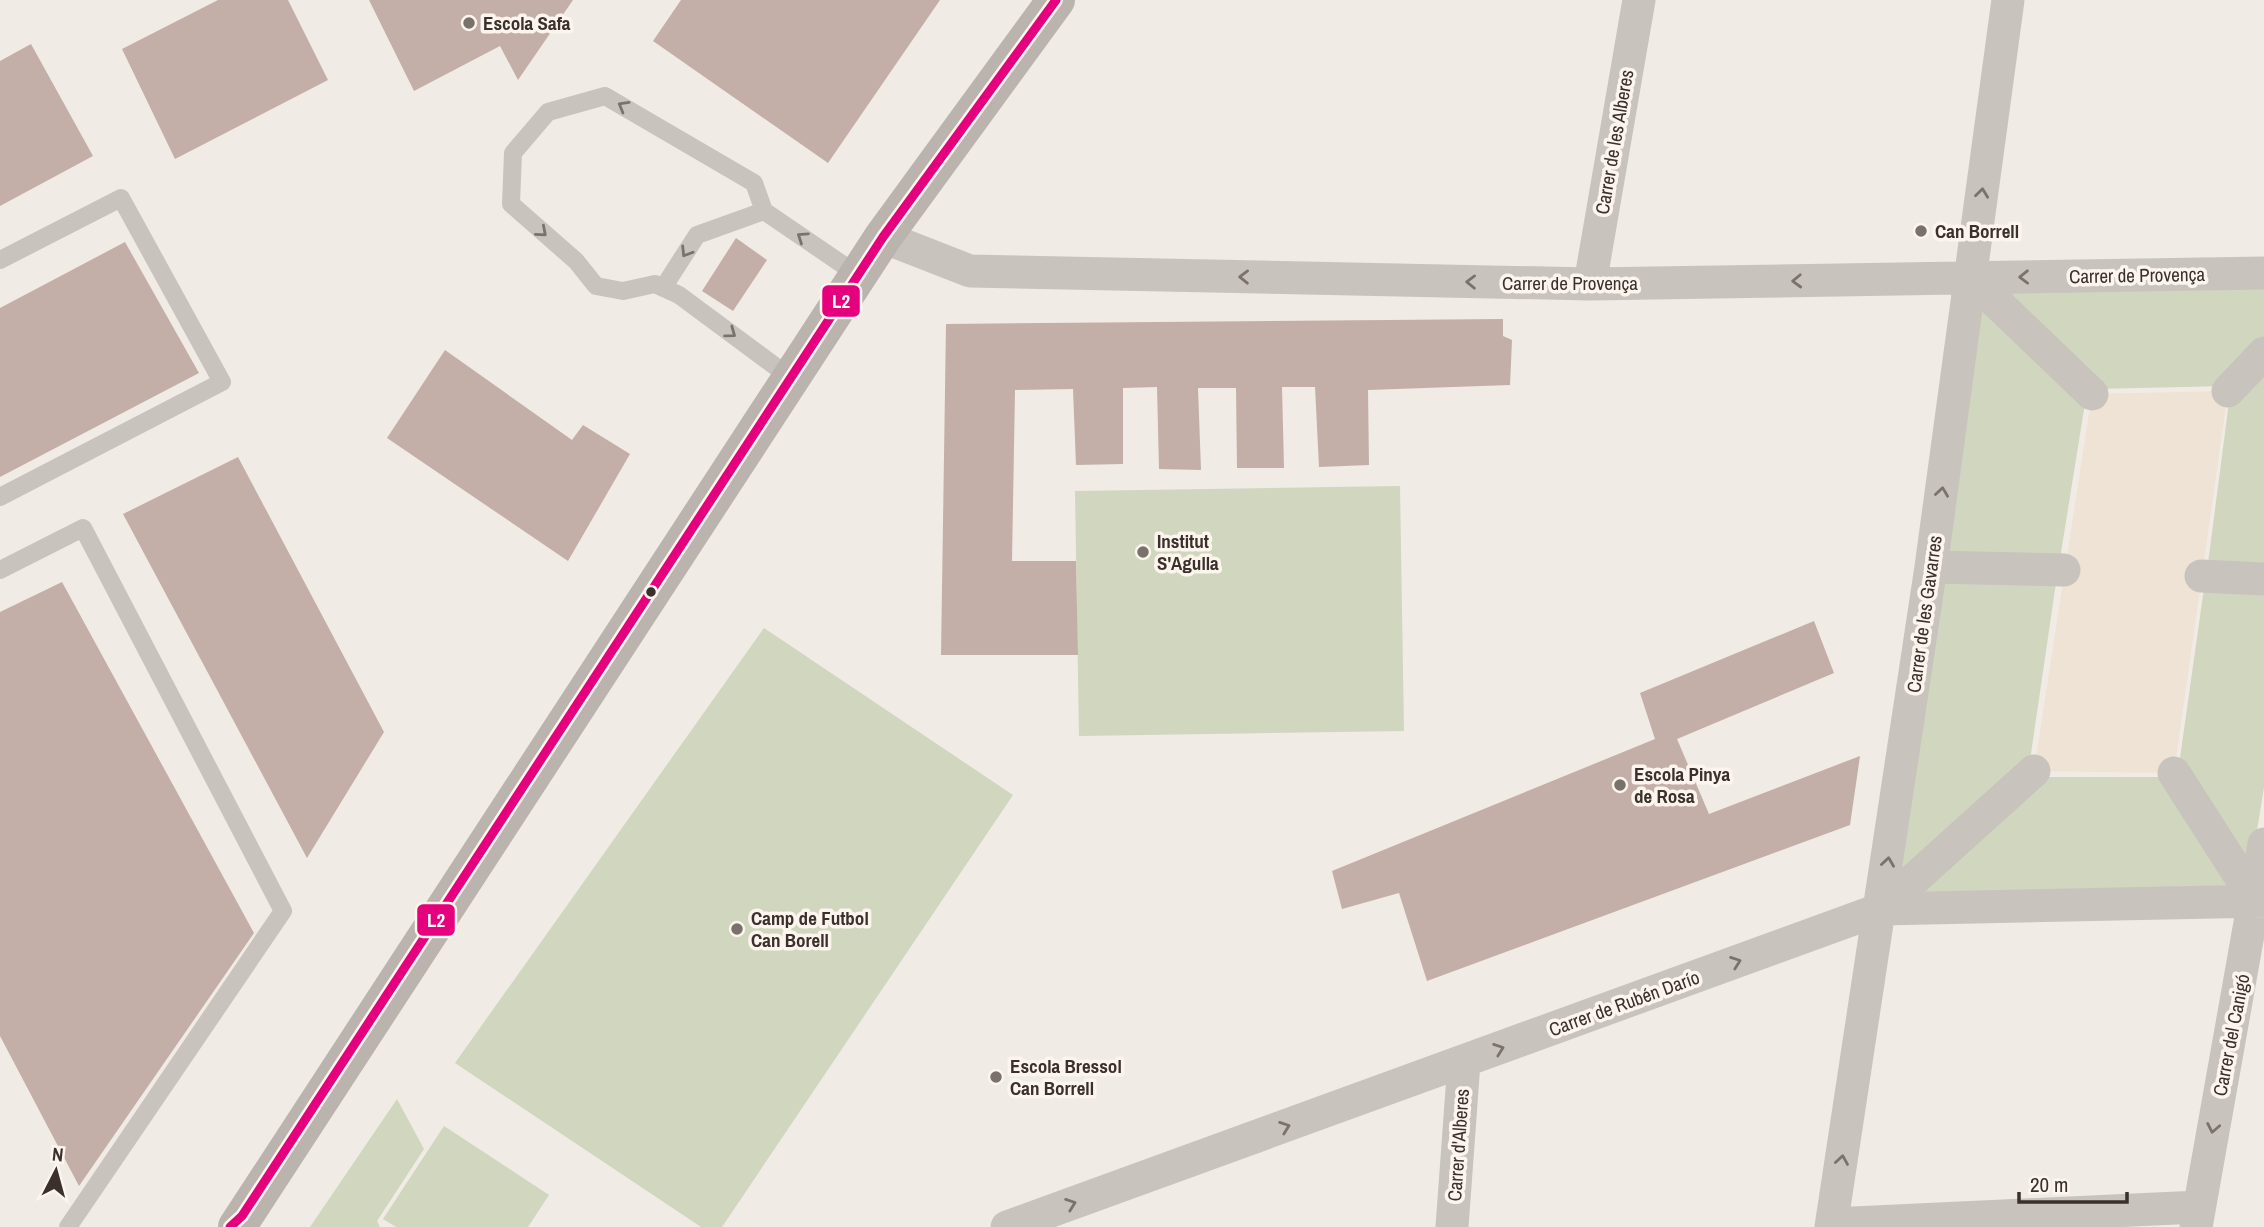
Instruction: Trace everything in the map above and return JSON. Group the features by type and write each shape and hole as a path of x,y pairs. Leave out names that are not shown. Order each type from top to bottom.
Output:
{"street":[{"path":"237,1223 883,237 1056,0"},
{"name":"Carrer de les Alberes","path":"1590,284 1639,0"},
{"name":"Carrer de les Gavarres","path":"1831,1226 1931,568 2008,0"},
{"name":"Carrer de Provença","path":"883,237 970,271 1590,284 2264,273"},
{"path":"1971,278 2092,394"},
{"path":"2228,391 2264,353"},
{"path":"1931,568 2064,570"},
{"path":"2201,576 2264,579"},
{"path":"1881,909 2034,771"},
{"path":"2174,773 2260,901"},
{"name":"Carrer del Canigó","path":"2197,1217 2260,901 2264,844"},
{"name":"Carrer de Rubén Darío","path":"1007,1227 1881,909 2260,901"},
{"name":"Carrer d'Alberes","path":"1452,1227 1464,1062"},
{"path":"1831,1226 2197,1217"}],"lane":[{"path":"791,377 679,295 655,284 623,291 596,286 576,261 510,204 513,153 548,112 605,96 754,183 764,211 858,275"},
{"path":"0,260 121,198 222,382 0,497"},
{"path":"663,288 696,235 764,211"},
{"path":"0,570 83,528 283,911 68,1227"}],"green space":[{"path":"2264,277 2264,346 2226,386 2096,389 1980,280"},
{"path":"1977,294 2086,397 2059,565 1935,564"},
{"path":"2264,359 2264,574 2207,571 2230,394"},
{"path":"1400,486 1404,731 1079,736 1075,491"},
{"path":"1934,574 2057,576 2029,767 1886,898"},
{"path":"2205,581 2264,584 2264,787 2249,880 2178,772"},
{"name":"Camp de Futbol Can Borell","path":"764,628 1013,795 722,1227 701,1227 455,1063"},
{"path":"2033,777 2172,777 2242,893 1893,905"},
{"path":"397,1099 424,1149 377,1221 380,1227 310,1227"},
{"path":"444,1126 549,1195 528,1227 396,1227 383,1219"}],"shaded area":[{"path":"2228,391 2174,773 2034,771 2092,394"}],"building":[{"path":"218,0 288,0 328,80 175,159 122,49"},
{"name":"Escola Safa","path":"369,0 573,0 518,80 500,46 414,91"},
{"path":"681,0 940,0 828,163 653,41"},
{"path":"31,44 93,156 0,206 0,61"},
{"path":"736,238 767,260 733,311 702,291"},
{"path":"125,242 199,373 0,477 0,308"},
{"path":"1503,319 1503,336 1512,340 1510,385 1368,390 1369,465 1319,467 1315,387 1282,387 1284,468 1237,468 1236,388 1198,388 1201,470 1159,469 1157,387 1123,388 1123,464 1076,465 1073,389 1015,390 1012,561 1076,561 1078,655 941,655 946,324"},
{"path":"445,350 572,440 583,425 630,454 568,561 387,438"},
{"path":"238,457 384,732 307,858 123,514"},
{"path":"62,582 254,933 79,1186 0,1036 0,612"},
{"name":"Escola Pinya de Rosa","path":"1814,621 1834,673 1677,739 1709,814 1860,756 1850,825 1427,981 1399,893 1342,909 1332,871 1655,739 1640,693"}],"transit line":[{"name":"L2","path":"230,1227 242,1216 883,237 1056,0"}],"place":[{"name":"Escola Safa","path":"469,23"},
{"name":"Can Borrell","path":"1921,231"},
{"name":"Institut S'Agulla","path":"1143,552"},
{"name":"Escola Pinya de Rosa","path":"1620,785"},
{"name":"Camp de Futbol Can Borell","path":"737,929"},
{"name":"Escola Bressol Can Borrell","path":"996,1077"}]}
